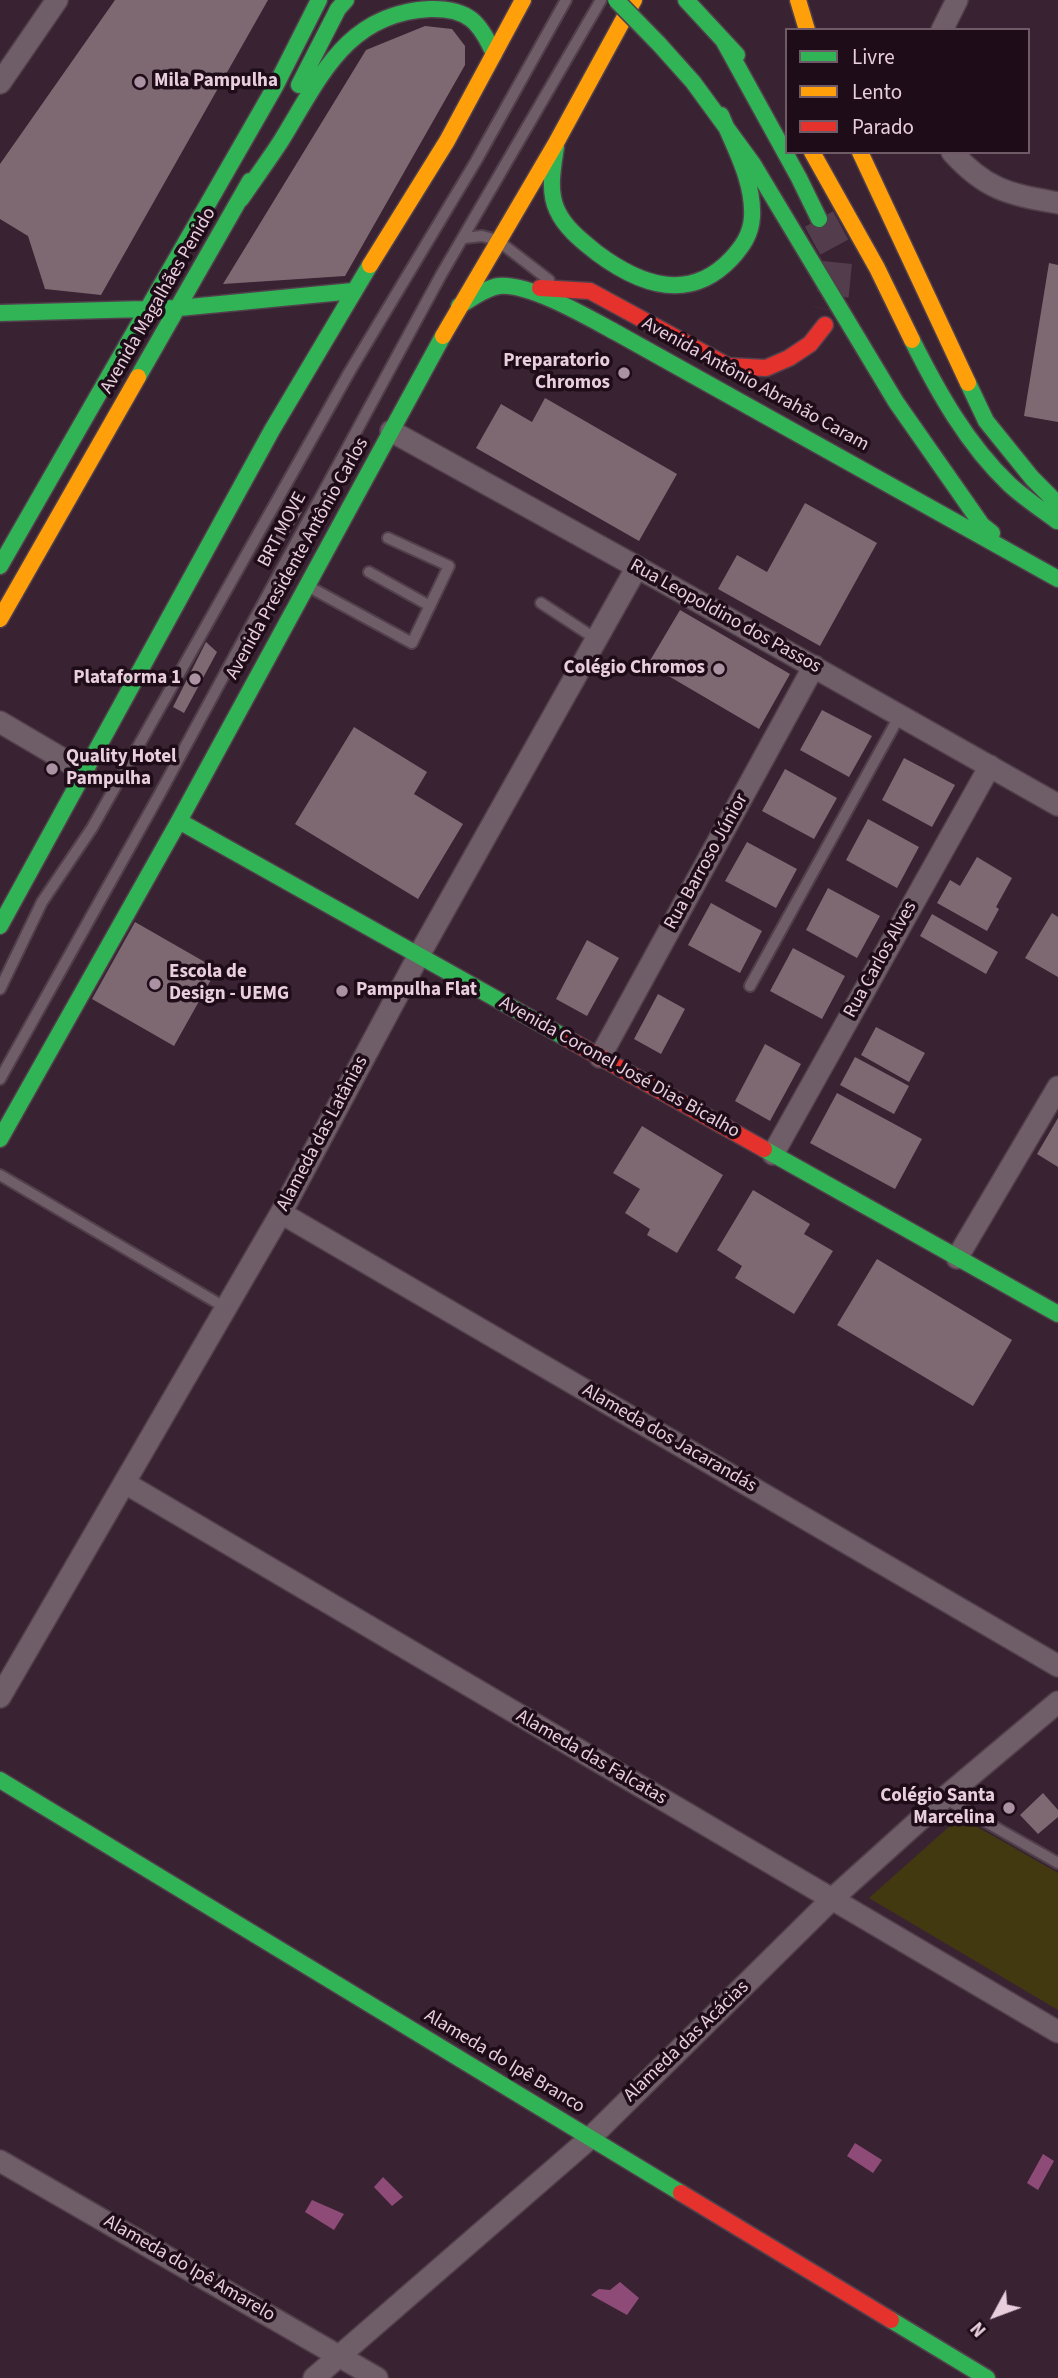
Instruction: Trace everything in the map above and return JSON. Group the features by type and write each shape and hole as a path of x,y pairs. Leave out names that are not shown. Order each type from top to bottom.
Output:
{"main road":[{"name":"Avenida Magalhães Penido","path":"0,566 276,85 319,0"},
{"name":"Avenida Magalhães Penido","path":"0,619 240,199 338,9 346,0"},
{"path":"0,926 265,442 353,291 447,141 523,0"},
{"name":"Avenida Antônio Abrahão Caram","path":"617,0 694,80 721,115 771,193 887,388 982,524 1024,560"},
{"name":"Avenida Presidente Antônio Carlos","path":"0,1139 179,821 458,306 556,143 634,0"},
{"path":"798,0 806,28"},
{"path":"690,4 769,91"},
{"path":"240,199 278,144 312,86 334,58 354,35 388,14 429,9 460,12 481,25 494,54"},
{"path":"723,40 785,153"},
{"path":"556,143 551,186 557,211 566,228 589,248 630,273 662,285 702,281 733,259 751,229 750,189 721,115"},
{"path":"786,154 819,219"},
{"path":"813,154 877,268 927,370 971,443 1010,485 1058,522"},
{"path":"861,154 986,421 1032,478 1058,505"},
{"name":"Avenida Antônio Abrahão Caram","path":"458,306 499,285 526,289 583,315 811,439 1058,579"},
{"path":"526,289 590,291 727,366 766,368 778,363 810,344 825,325"},
{"path":"0,313 179,308 353,291"},
{"name":"Avenida Coronel José Dias Bicalho","path":"179,821 1058,1314"},
{"name":"Alameda do Ipê Branco","path":"0,1780 987,2378"}],"street":[{"path":"0,83 57,0"},
{"path":"943,28 957,0"},
{"path":"954,154 969,171 1006,193 1058,203"},
{"name":"Rua Leopoldino dos Passos","path":"391,431 1058,804"},
{"name":"Alameda das Latânias","path":"0,1697 281,1213 419,956 637,567"},
{"name":"Rua Barroso Júnior","path":"600,1057 814,667"},
{"path":"0,722 86,772"},
{"name":"Rua Carlos Alves","path":"773,1154 990,766"},
{"path":"957,1258 1058,1087"},
{"name":"Alameda dos Jacarandás","path":"281,1213 1058,1666"},
{"name":"Alameda das Falcatas","path":"125,1483 1056,2029"},
{"name":"Alameda das Acácias","path":"314,2378 589,2139 832,1899 944,1798 1058,1702"},
{"name":"Alameda do Ipê Amarelo","path":"0,2161 377,2378"}],"lane":[{"name":"BRT MOVE","path":"0,989 42,902 92,828 350,371 476,161 566,0"},
{"name":"BRT MOVE","path":"0,1079 158,797 441,275 601,0"},
{"path":"464,238 482,236 497,240 560,288 583,315"},
{"path":"307,586 412,643 449,566 388,538"},
{"path":"369,572 430,607"},
{"path":"541,603 596,639"},
{"path":"750,986 900,715"},
{"path":"0,1175 226,1308"},
{"path":"944,1798 1058,1863"}],"shaded area":[{"name":"Colégio Santa Marcelina","path":"960,1817 1058,1873 1058,2010 869,1898"},
{"path":"855,2143 882,2160 873,2173 847,2156"},
{"path":"1043,2154 1054,2161 1038,2190 1027,2183"},
{"path":"383,2177 403,2197 392,2206 374,2187"},
{"path":"312,2200 344,2214 334,2230 305,2212"},
{"path":"620,2282 639,2298 627,2315 591,2295 599,2289 610,2290"}],"building":[{"name":"Mila Pampulha","path":"115,0 268,0 101,295 45,289 28,236 0,219 0,164"},
{"path":"425,26 452,29 465,46 465,65 345,276 223,284 366,50"},
{"path":"1049,263 1058,265 1058,422 1024,416"},
{"path":"545,398 677,474 639,541 476,448 501,404 532,422"},
{"path":"290,503 302,512 268,567 254,561"},
{"path":"805,503 877,543 820,646 718,589 737,555 767,572"},
{"name":"Colégio Chromos","path":"680,610 790,674 759,729 648,664"},
{"name":"Plataforma 1","path":"206,642 217,652 184,713 173,707"},
{"path":"822,710 872,736 849,777 800,750"},
{"path":"354,727 427,772 414,794 463,824 418,899 295,824"},
{"path":"904,758 955,785 932,827 882,800"},
{"path":"785,769 837,798 814,839 762,811"},
{"path":"868,819 919,847 897,888 846,860"},
{"path":"747,842 797,869 776,908 725,881"},
{"path":"977,857 1012,878 987,931 937,903 950,880 960,886"},
{"path":"828,888 880,916 857,958 806,930"},
{"path":"711,903 762,931 740,973 688,945"},
{"path":"1052,913 1058,917 1058,977 1025,958"},
{"path":"932,914 998,952 986,974 920,936"},
{"name":"Escola de Design - UEMG","path":"135,922 217,969 174,1046 92,999"},
{"path":"587,940 619,958 587,1016 556,999"},
{"path":"793,948 845,976 822,1019 770,991"},
{"path":"658,994 685,1009 661,1054 634,1039"},
{"path":"876,1027 925,1053 909,1082 861,1055"},
{"path":"765,1044 801,1064 770,1121 735,1101"},
{"path":"855,1057 909,1086 894,1114 840,1085"},
{"path":"837,1093 922,1139 895,1189 810,1143"},
{"path":"1058,1118 1058,1167 1037,1154"},
{"path":"642,1126 723,1175 677,1253 647,1235 650,1229 625,1213 640,1189 613,1173"},
{"path":"753,1190 810,1224 804,1234 833,1251 794,1314 735,1278 742,1266 717,1250"},
{"path":"877,1259 1012,1340 973,1406 837,1325"},
{"path":"1043,1793 1058,1810 1058,1817 1038,1834 1020,1815"}],"tunnel":[{"path":"819,219 837,252 829,310"}],"traffic: fast":[{"path":"0,566 276,85 319,0"},
{"path":"299,85 338,9 346,0"},
{"path":"616,0 659,44"},
{"path":"686,0 737,55"},
{"path":"241,199 323,73 356,36 377,22 401,13 430,9 454,11 478,25 494,54"},
{"path":"723,40 785,153"},
{"path":"659,44 693,82 753,164 896,402 982,525 992,533"},
{"path":"556,147 552,179 554,203 569,228 597,253 630,274 647,281 681,285 715,273 739,249 750,229 750,190 721,115"},
{"path":"786,154 819,219"},
{"path":"138,377 250,181"},
{"path":"0,926 272,430 370,265"},
{"path":"459,306 483,291 499,286 527,290 559,303 1058,579"},
{"path":"0,313 179,308 353,291"},
{"path":"0,1139 179,821 443,336"},
{"path":"912,340 943,398 980,452 1015,489 1057,521"},
{"path":"968,383 986,421 1032,478 1058,504"},
{"path":"179,821 566,1038"},
{"path":"764,1149 1058,1314"},
{"path":"0,1780 681,2193"},
{"path":"891,2320 987,2378"}],"traffic: slow":[{"path":"370,265 447,141 523,0"},
{"path":"443,336 556,143 634,0"},
{"path":"798,0 806,28"},
{"path":"813,154 877,268 912,340"},
{"path":"861,154 968,383"},
{"path":"0,619 138,377"}],"traffic: jam":[{"path":"540,288 590,291 728,366 766,368 789,358 810,344 825,325"},
{"path":"566,1038 764,1149"},
{"path":"681,2193 891,2320"}],"place":[{"name":"Mila Pampulha","path":"140,82"},
{"name":"Preparatorio Chromos","path":"624,373"},
{"name":"Colégio Chromos","path":"719,669"},
{"name":"Plataforma 1","path":"195,679"},
{"name":"Quality Hotel Pampulha","path":"52,769"},
{"name":"Escola de Design - UEMG","path":"155,984"},
{"name":"Pampulha Flat","path":"342,991"},
{"name":"Colégio Santa Marcelina","path":"1009,1808"}]}
